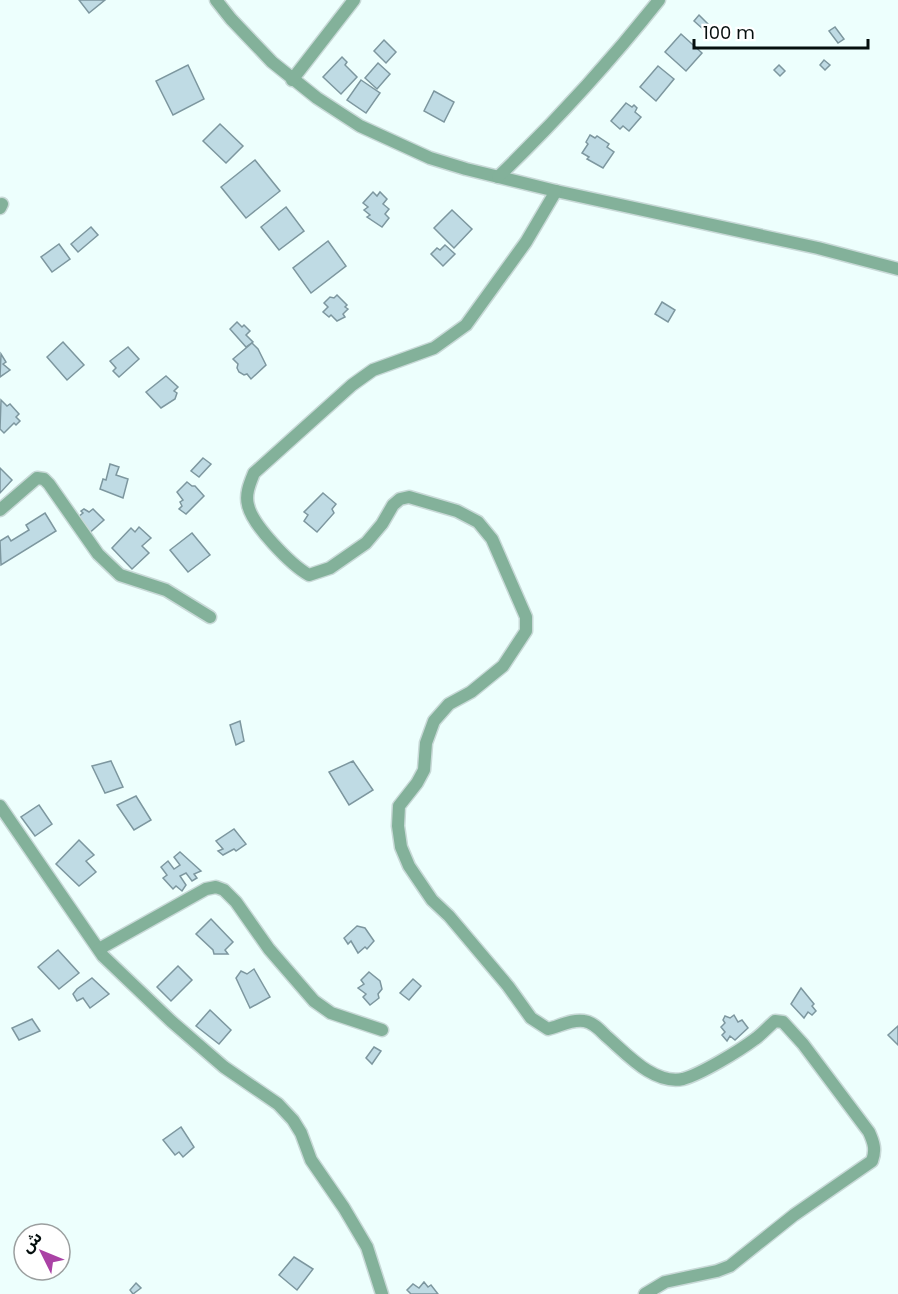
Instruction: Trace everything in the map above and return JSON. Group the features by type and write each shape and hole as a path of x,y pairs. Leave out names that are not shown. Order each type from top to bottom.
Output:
{"street":[{"path":"216,0 251,42 292,80 341,114 430,158 556,191 818,248 898,270"},
{"path":"292,80 354,0"},
{"path":"498,177 579,96 620,50 659,0"},
{"path":"556,191 526,242 466,325 434,348 373,370 352,386 254,473 248,487 247,503 254,520 287,556 309,575 330,568 366,543 382,525 393,506 400,499 409,497 457,511 478,522 492,539 526,617 526,631 503,666 471,692 449,704 434,721 426,743 424,770 399,806 398,826 401,847 409,866 432,900 449,916 508,986 531,1018 548,1029 574,1021 586,1021 661,1079 681,1079 694,1074 756,1039 776,1021 783,1022 803,1044 869,1132 875,1152 872,1161 865,1168 794,1215 730,1266 664,1282 645,1294"},
{"path":"0,510 38,478 44,479 99,554 120,575 166,590 210,616"},
{"path":"0,806 99,949 123,976 224,1067 278,1104 293,1120 301,1133 311,1160 367,1247 382,1294"},
{"path":"99,949 196,894 216,887 224,890 236,902 268,950 315,1001 331,1013 382,1030"}],"building":[{"path":"79,0 105,0 89,13"},
{"path":"699,15 708,24 703,29 694,21"},
{"path":"835,27 844,39 838,43 829,31"},
{"path":"681,34 702,53 686,71 665,52"},
{"path":"384,40 396,52 386,63 374,51"},
{"path":"342,57 347,62 345,65 357,77 341,94 323,77"},
{"path":"824,60 830,65 825,70 820,65"},
{"path":"378,63 390,74 377,89 365,78"},
{"path":"188,65 204,99 173,115 156,81"},
{"path":"779,65 785,71 780,76 774,70"},
{"path":"658,66 674,79 656,101 640,87"},
{"path":"361,80 380,93 366,113 347,100"},
{"path":"434,91 454,102 444,122 424,111"},
{"path":"626,103 632,107 634,105 637,108 635,112 641,117 629,131 623,126 620,129 611,121"},
{"path":"220,124 243,146 226,163 203,141"},
{"path":"590,135 595,138 597,136 609,144 607,147 614,152 603,168 587,159 589,157 582,153 588,144 586,142"},
{"path":"255,160 280,191 246,218 221,187"},
{"path":"373,192 377,196 380,192 387,199 383,204 389,209 385,214 389,218 382,227 367,217 370,215 364,210 368,207 363,203"},
{"path":"286,207 304,231 279,250 261,227"},
{"path":"452,210 472,229 454,248 434,228"},
{"path":"91,227 98,235 78,252 71,244"},
{"path":"328,241 346,266 311,293 293,268"},
{"path":"59,244 70,259 52,272 41,257"},
{"path":"445,245 455,254 443,266 431,254 437,248 440,250"},
{"path":"337,295 348,309 343,314 345,317 337,321 331,315 329,317 323,312 328,307 324,303 330,297 334,298"},
{"path":"662,302 675,310 668,322 655,314"},
{"path":"237,322 250,331 246,335 253,342 246,347 230,329"},
{"path":"63,342 84,365 67,380 47,357"},
{"path":"252,343 258,349 266,365 251,379 247,374 239,372 238,364 233,359"},
{"path":"128,347 139,359 119,377 113,371 116,368 110,361"},
{"path":"1,354 6,362 3,364 10,370 0,377"},
{"path":"166,376 178,387 174,391 177,393 175,399 161,408 146,392"},
{"path":"1,400 7,406 10,404 19,414 16,417 20,421 16,425 14,423 4,433 0,429"},
{"path":"203,458 211,464 199,477 191,471"},
{"path":"110,464 119,467 116,475 128,479 123,498 100,489 103,479 106,480"},
{"path":"0,468 12,480 0,493"},
{"path":"187,482 195,486 204,496 186,514 179,509 182,506 180,502 183,500 177,492"},
{"path":"323,493 336,504 332,509 334,513 317,532 304,521 308,515 304,512"},
{"path":"84,509 89,512 93,509 104,520 87,535 77,518"},
{"path":"45,513 56,531 1,565 0,541 8,536 11,541 29,530 26,525"},
{"path":"139,527 151,538 142,546 149,553 132,569 112,548 131,528 135,532"},
{"path":"192,533 210,555 188,572 170,550"},
{"path":"240,721 244,741 236,745 230,725"},
{"path":"111,761 123,787 105,793 92,766"},
{"path":"353,761 373,790 349,805 329,772"},
{"path":"136,796 151,820 134,830 117,805"},
{"path":"39,805 52,824 35,836 21,817"},
{"path":"234,829 246,844 236,851 234,849 223,855 218,851 223,849 216,841"},
{"path":"79,840 94,855 86,861 96,872 79,886 56,864"},
{"path":"180,852 201,871 194,874 197,878 192,881 186,873 180,876 186,885 182,891 176,886 173,889 163,878 167,875 161,867 168,861 174,869 180,865 174,857"},
{"path":"211,919 233,942 225,950 228,954 214,954 213,950 196,934"},
{"path":"357,926 365,928 374,941 367,949 365,947 358,953 351,941 348,944 344,938"},
{"path":"58,950 79,973 59,989 38,967"},
{"path":"178,966 192,980 171,1001 157,987"},
{"path":"254,969 270,997 250,1008 236,978 241,971 247,974"},
{"path":"369,972 380,981 382,989 378,994 379,998 370,1005 363,997 366,994 358,988 364,984 361,980"},
{"path":"92,978 109,994 90,1008 83,998 77,1001 73,994"},
{"path":"413,979 421,986 409,1000 400,993"},
{"path":"801,988 814,1004 812,1006 816,1011 812,1015 808,1012 804,1018 791,1004"},
{"path":"210,1010 231,1030 219,1044 196,1026"},
{"path":"734,1015 738,1022 742,1020 748,1028 735,1040 730,1036 727,1041 722,1035 725,1032 721,1027 725,1023 723,1020 725,1016 730,1018"},
{"path":"32,1019 40,1031 19,1040 12,1028"},
{"path":"898,1026 898,1045 888,1035"},
{"path":"374,1047 381,1051 372,1064 366,1058"},
{"path":"181,1127 194,1147 183,1157 179,1152 175,1155 163,1140"},
{"path":"294,1257 313,1269 297,1290 279,1275"},
{"path":"424,1282 428,1287 431,1285 438,1294 411,1294 407,1290 413,1284 419,1288"},
{"path":"136,1283 141,1288 133,1294 130,1290"}]}
